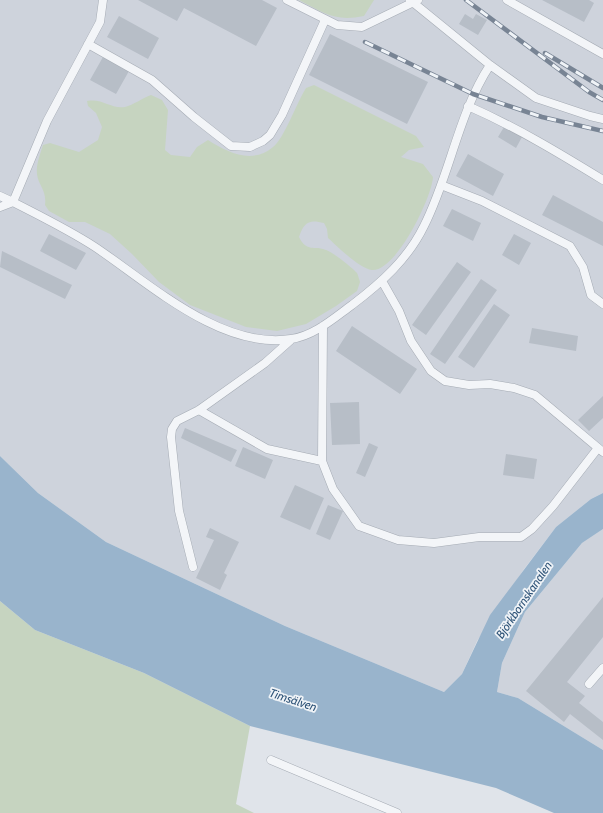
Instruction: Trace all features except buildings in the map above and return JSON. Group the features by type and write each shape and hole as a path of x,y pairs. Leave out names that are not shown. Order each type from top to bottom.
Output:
{"lane":[{"path":"0,207 13,202 47,121 100,22 103,0"},
{"path":"287,0 337,26 362,27 414,1 490,65 536,98 603,119"},
{"path":"507,0 603,54"},
{"path":"88,44 152,80 194,117 232,146 250,148 270,136 282,115 326,20"},
{"path":"0,196 94,247 174,303 196,316 223,328 251,337 273,340 292,339 313,332 323,326 382,281 401,261 413,245 424,227 441,185 468,106 480,80 490,65"},
{"path":"468,106 547,145 603,180"},
{"path":"441,185 482,201 570,246 583,267 591,295 603,304"},
{"path":"323,326 322,461 333,490 359,526 398,540 434,543 479,537 521,537 532,529 600,450 535,395 514,388 490,384 468,385 445,381 431,371 411,341 399,311 382,281"},
{"path":"193,567 179,511 171,437 172,429 177,421 199,410 265,363 292,339"},
{"path":"199,410 267,450 322,461"},
{"path":"589,684 603,668"},
{"path":"271,760 397,813"}],"shaded area":[{"path":"0,0 603,0 603,493 591,499 556,527 524,569 477,641 462,674 444,692 285,626 106,542 38,493 0,456"},
{"path":"603,529 603,750 518,698 497,692 502,663 525,612 582,543"}],"green space":[{"path":"299,0 374,0 364,16 345,18 330,15"},
{"path":"314,85 416,136 424,147 409,150 401,157 423,164 433,177 431,187 420,216 411,232 402,247 392,259 381,267 372,270 367,269 355,262 328,238 327,229 324,223 314,221 305,225 299,237 302,242 308,247 322,249 332,253 357,273 360,282 357,291 306,324 277,331 246,327 190,305 159,282 110,234 85,222 69,222 49,211 45,205 45,195 38,178 37,170 38,160 43,145 50,143 79,152 98,140 102,127 96,113 88,106 87,101 93,100 125,107 151,95 162,100 168,110 165,150 171,155 190,157 197,147 208,140 223,149 248,156 265,152 277,143 286,129 302,94 306,88"},
{"path":"0,601 35,630 144,673 250,726 236,804 254,813 0,813"}],"water":[{"path":"0,456 38,493 106,542 285,626 444,692 462,674 490,615 556,527 591,499 603,493 603,529 582,543 525,612 502,663 497,692 518,698 603,750 603,813 554,813 496,788 250,726 144,673 35,630 0,601"}],"railway":[{"path":"466,0 589,92 603,100"},
{"path":"365,42 473,94 542,117 603,131"},
{"path":"545,53 603,88"}],"water label":[{"name":"Björkbornskanalen","path":"524,600"},
{"name":"Timsälven","path":"293,700"}]}
